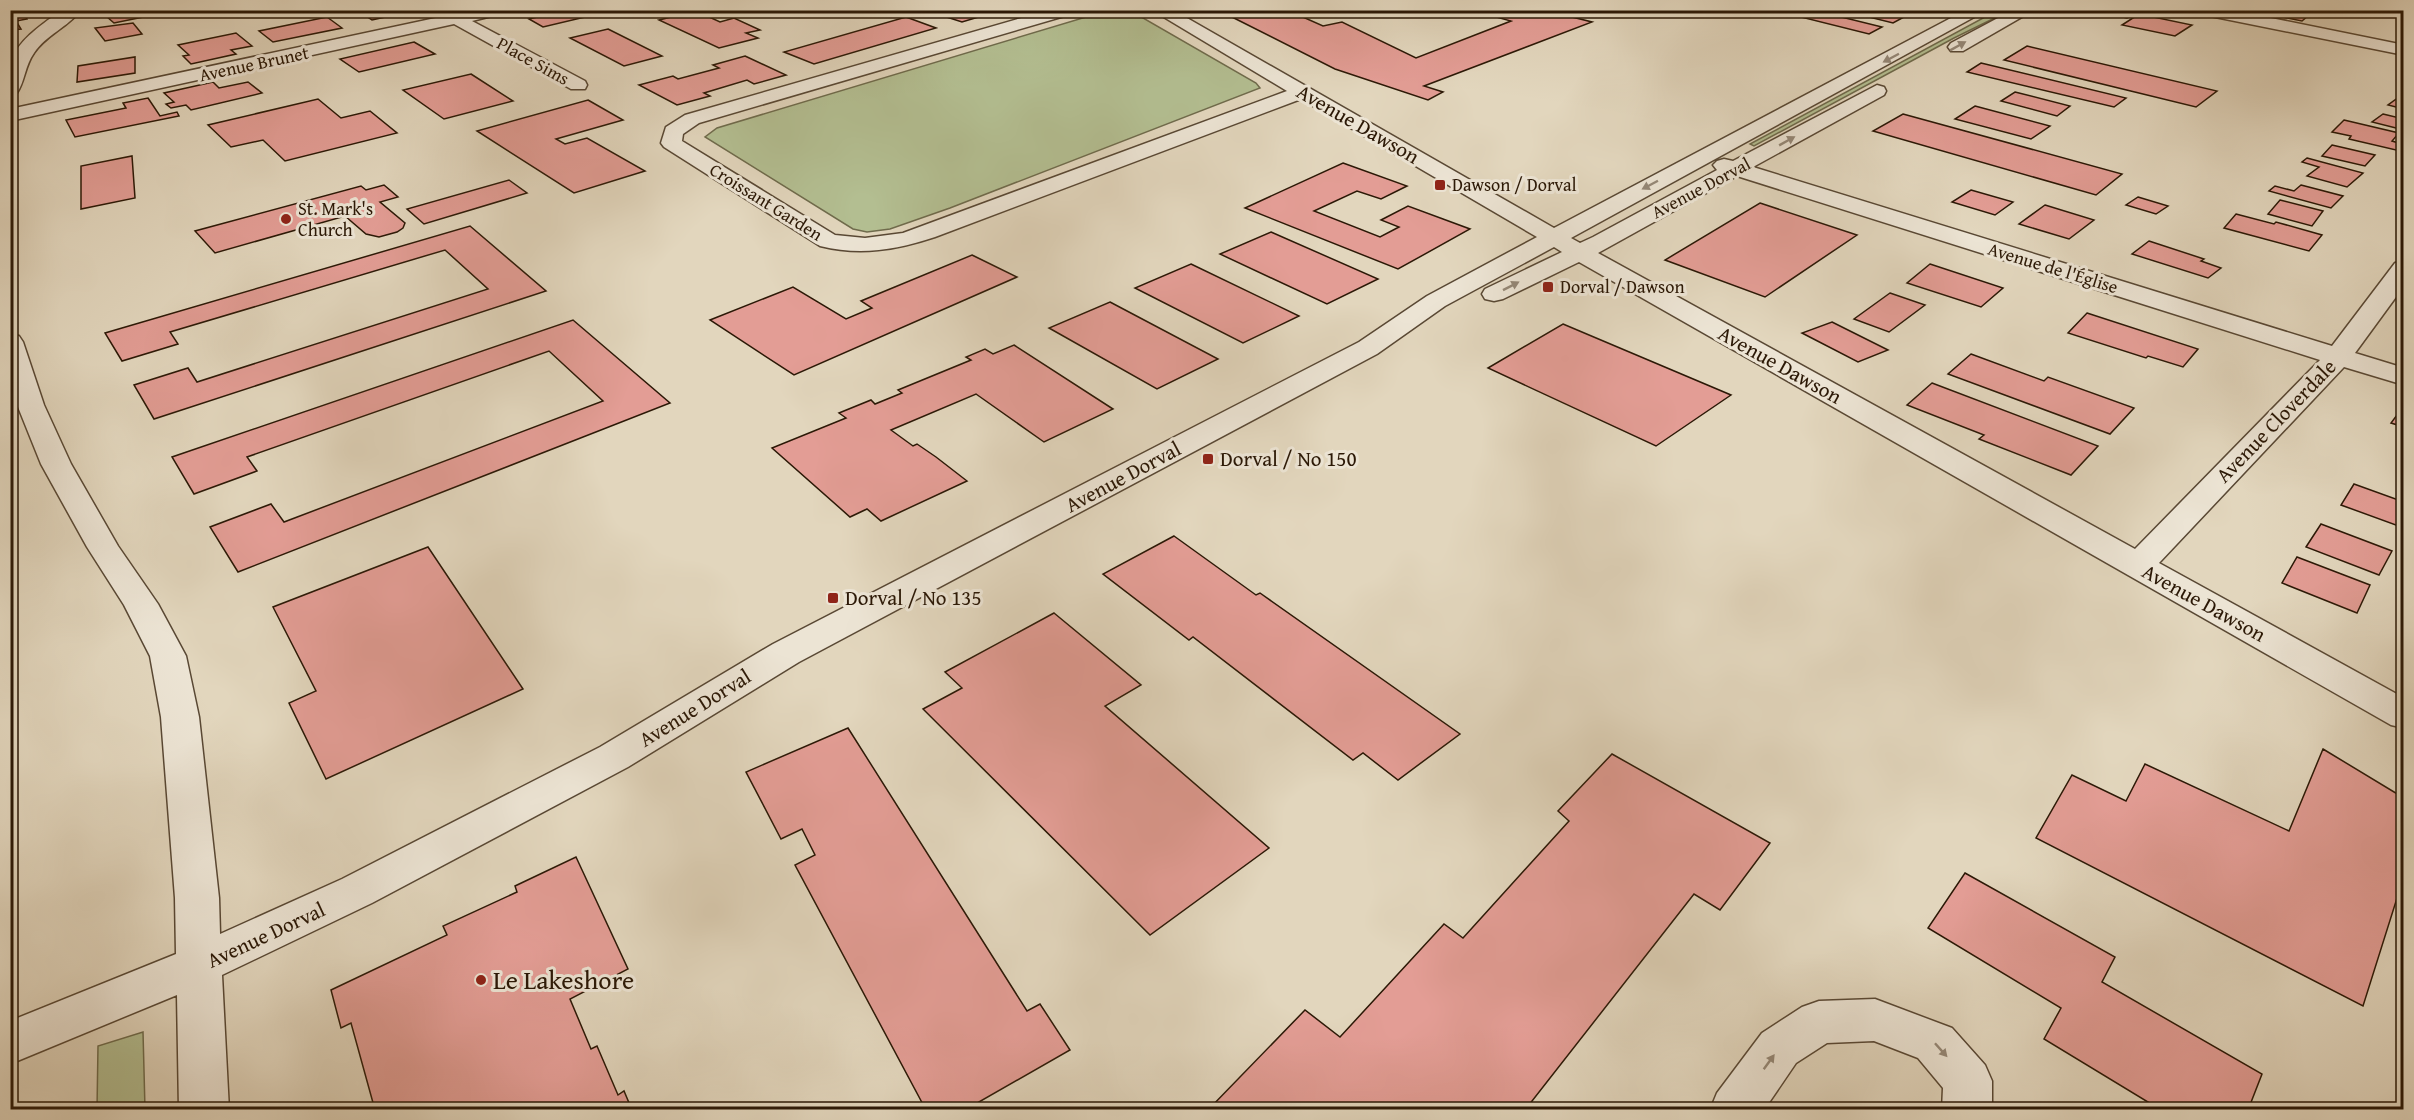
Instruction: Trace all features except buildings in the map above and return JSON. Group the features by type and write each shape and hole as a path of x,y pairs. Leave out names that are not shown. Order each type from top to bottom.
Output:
{"street":[{"path":"10,89 16,66 25,51 37,38 73,10"},
{"name":"Avenue Brunet","path":"10,115 498,10"},
{"name":"Croissant Garden","path":"1069,10 692,119 673,131 671,143 828,241 855,246 880,245 904,240 962,220 1302,92"},
{"name":"Avenue Dawson","path":"1160,10 1566,244 2403,715"},
{"name":"Avenue Dorval","path":"10,1043 199,965 338,901 614,757 786,653 1368,348 1459,312 1702,158 1979,10"},
{"path":"1940,56 2026,10"},
{"path":"2205,10 2403,50"},
{"name":"Place Sims","path":"458,20 578,85"},
{"path":"10,43 37,38"},
{"name":"Avenue Dorval","path":"1566,244 1736,169 1890,84"},
{"name":"Avenue de l'Église","path":"1702,158 2403,377"},
{"name":"Avenue Cloverdale","path":"2138,565 2338,357 2403,268"},
{"path":"10,342 30,405 56,464 103,547 141,604 168,656 180,717 197,898 204,1110"},
{"path":"1735,1110 1779,1048 1819,1022 1875,1020 1935,1043 1968,1081 1967,1110"}],"green space":[{"path":"1106,11 1131,11 1256,83 1260,88 950,208 890,229 867,232 853,229 705,137 717,128"},
{"path":"1996,11 2009,11 1954,38 1754,146 1750,144"},
{"path":"143,1032 145,1109 97,1109 98,1046"}],"place":[{"name":"Dawson / Dorval","path":"1440,185"},
{"name":"St. Mark's Church","path":"286,219"},
{"name":"Dorval / Dawson","path":"1548,287"},
{"name":"Dorval / No 150","path":"1208,459"},
{"name":"Dorval / No 135","path":"833,598"},
{"name":"Le Lakeshore","path":"481,980"}]}
